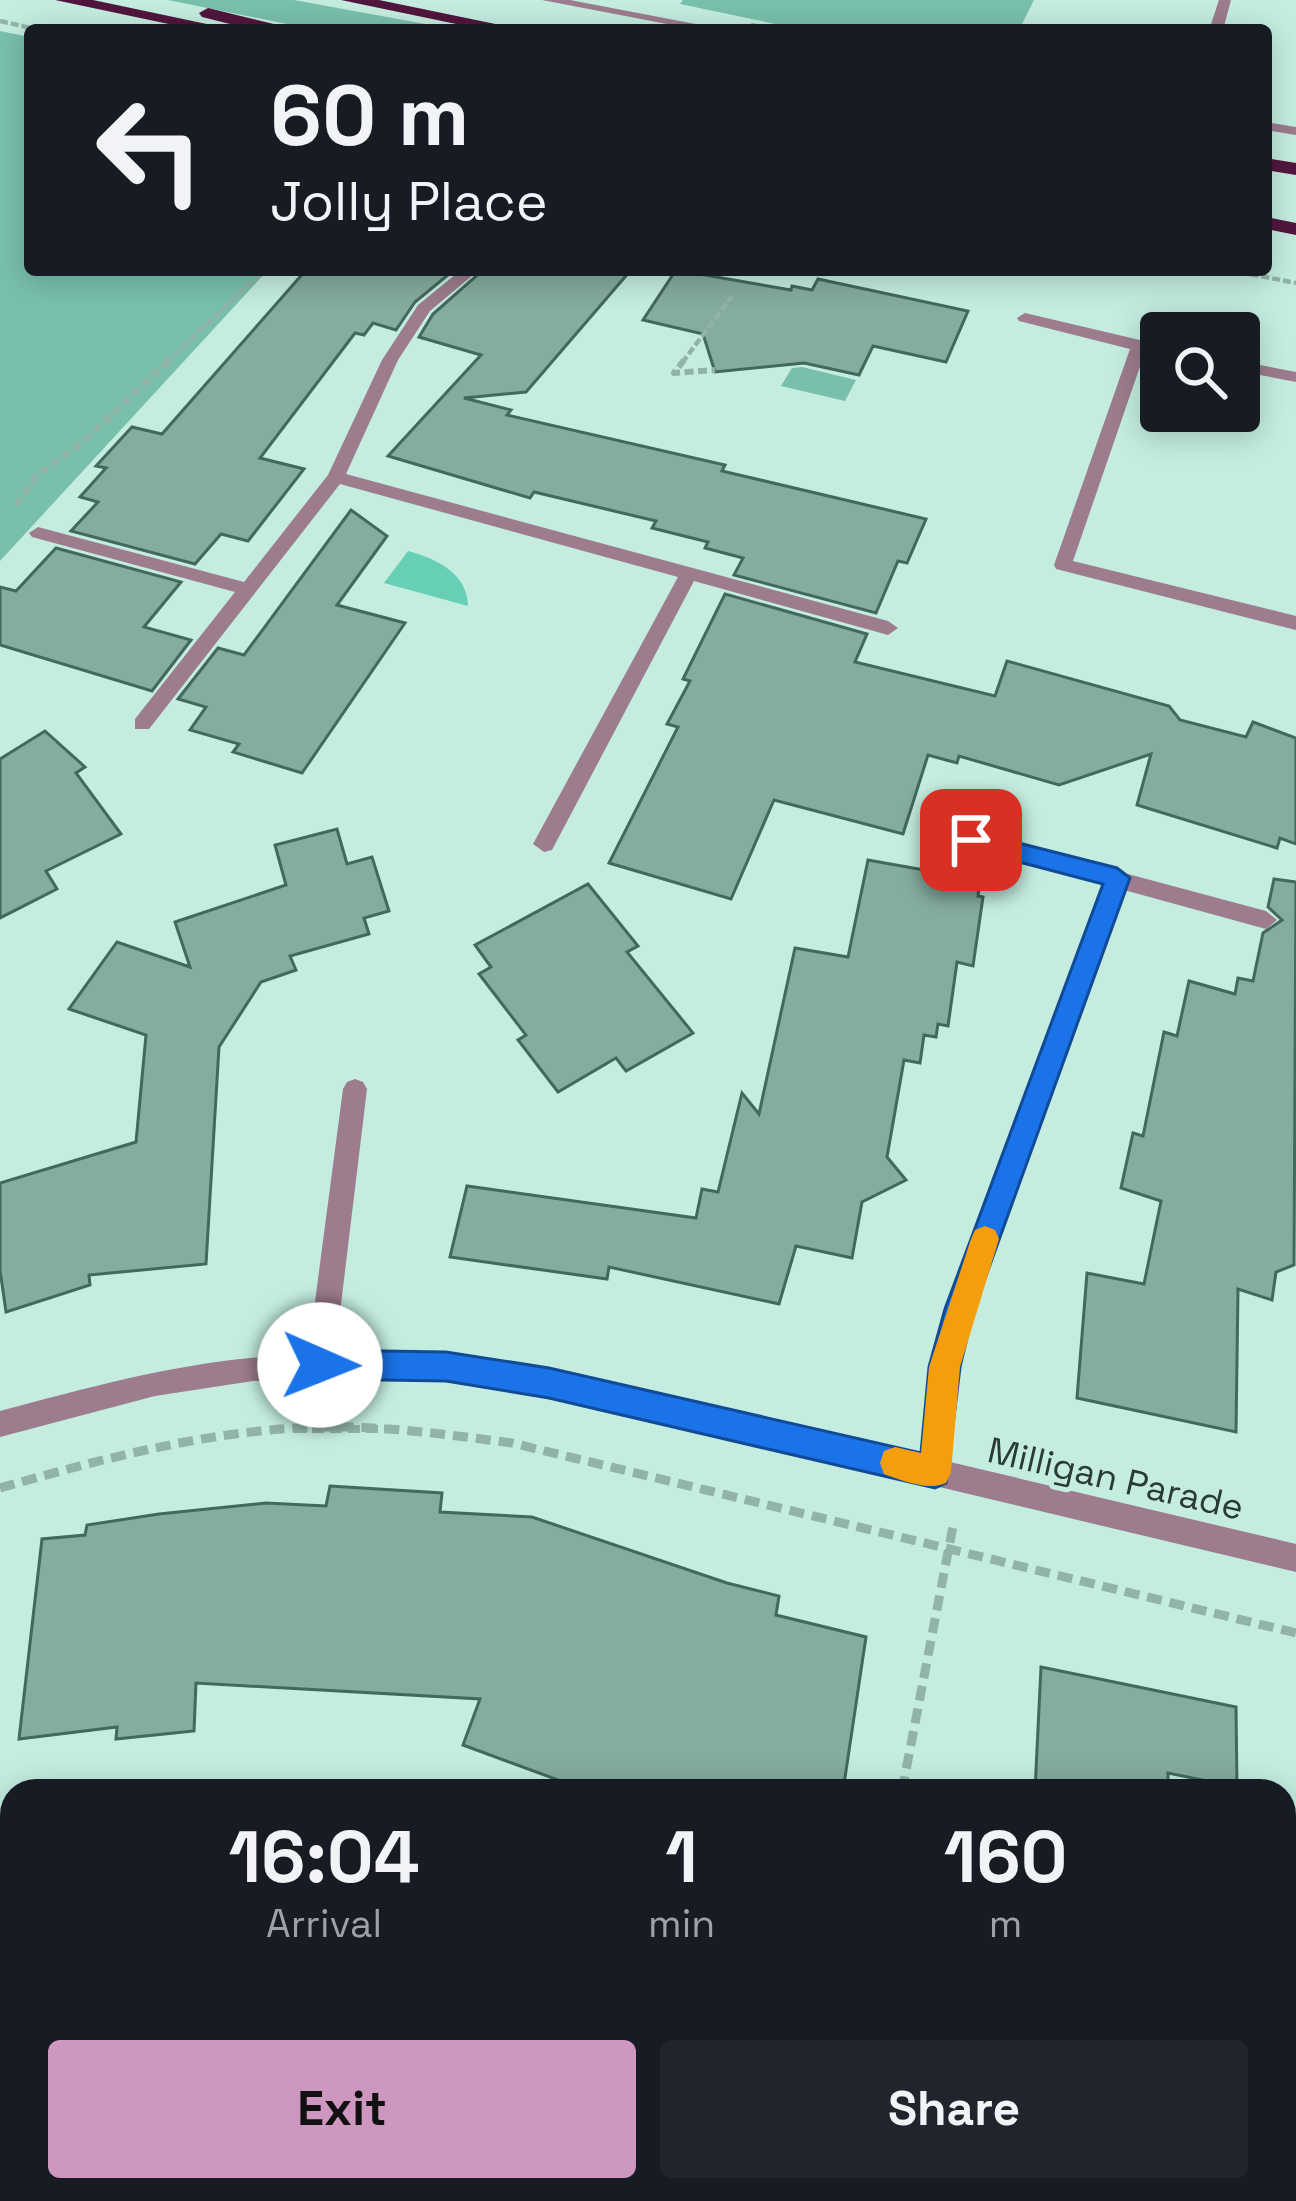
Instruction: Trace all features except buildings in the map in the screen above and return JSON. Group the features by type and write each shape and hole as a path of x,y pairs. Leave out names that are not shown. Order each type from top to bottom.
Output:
{"highway":[{"path":"64,0 194,24"},
{"path":"137,0 248,24"},
{"path":"350,0 482,24"}],"street":[{"path":"548,0 687,24"},
{"path":"633,14 644,0"},
{"path":"142,724 336,477 407,333 424,308 464,276"},
{"path":"1024,318 1139,346 1063,565 1296,623"},
{"path":"1260,370 1296,377"},
{"path":"336,477 687,577 888,628"},
{"path":"38,533 247,589"},
{"path":"544,844 687,577"},
{"path":"971,840 1265,920"},
{"path":"948,1475 944,1367 959,1309 1117,878"},
{"path":"320,1365 356,1089"},
{"name":"Milligan Parade","path":"0,1424 155,1383 253,1368 446,1366 549,1383 1296,1558"}],"path":[{"path":"12,512 32,476 49,460 84,441 258,276"},
{"path":"1258,276 1296,284"},
{"path":"715,370 674,373 731,296"},
{"path":"0,1487 117,1454 253,1432 389,1428 512,1443 1296,1633"},
{"path":"904,1779 950,1547 948,1475"}],"shaded area":[{"path":"168,0 294,0 425,24 287,24"},
{"path":"683,0 1034,0 1022,24 775,24 680,4"},
{"path":"0,31 24,36 24,276 262,276 0,561"},
{"path":"792,368 856,380 845,401 781,386"},
{"path":"408,551 456,576 468,606 384,583"}],"slow traffic":[{"path":"895,1463 935,1472 944,1367 985,1239"}],"route":[{"path":"320,1365 446,1366 549,1383 935,1472 944,1367 959,1309 1117,878 971,840"}]}
